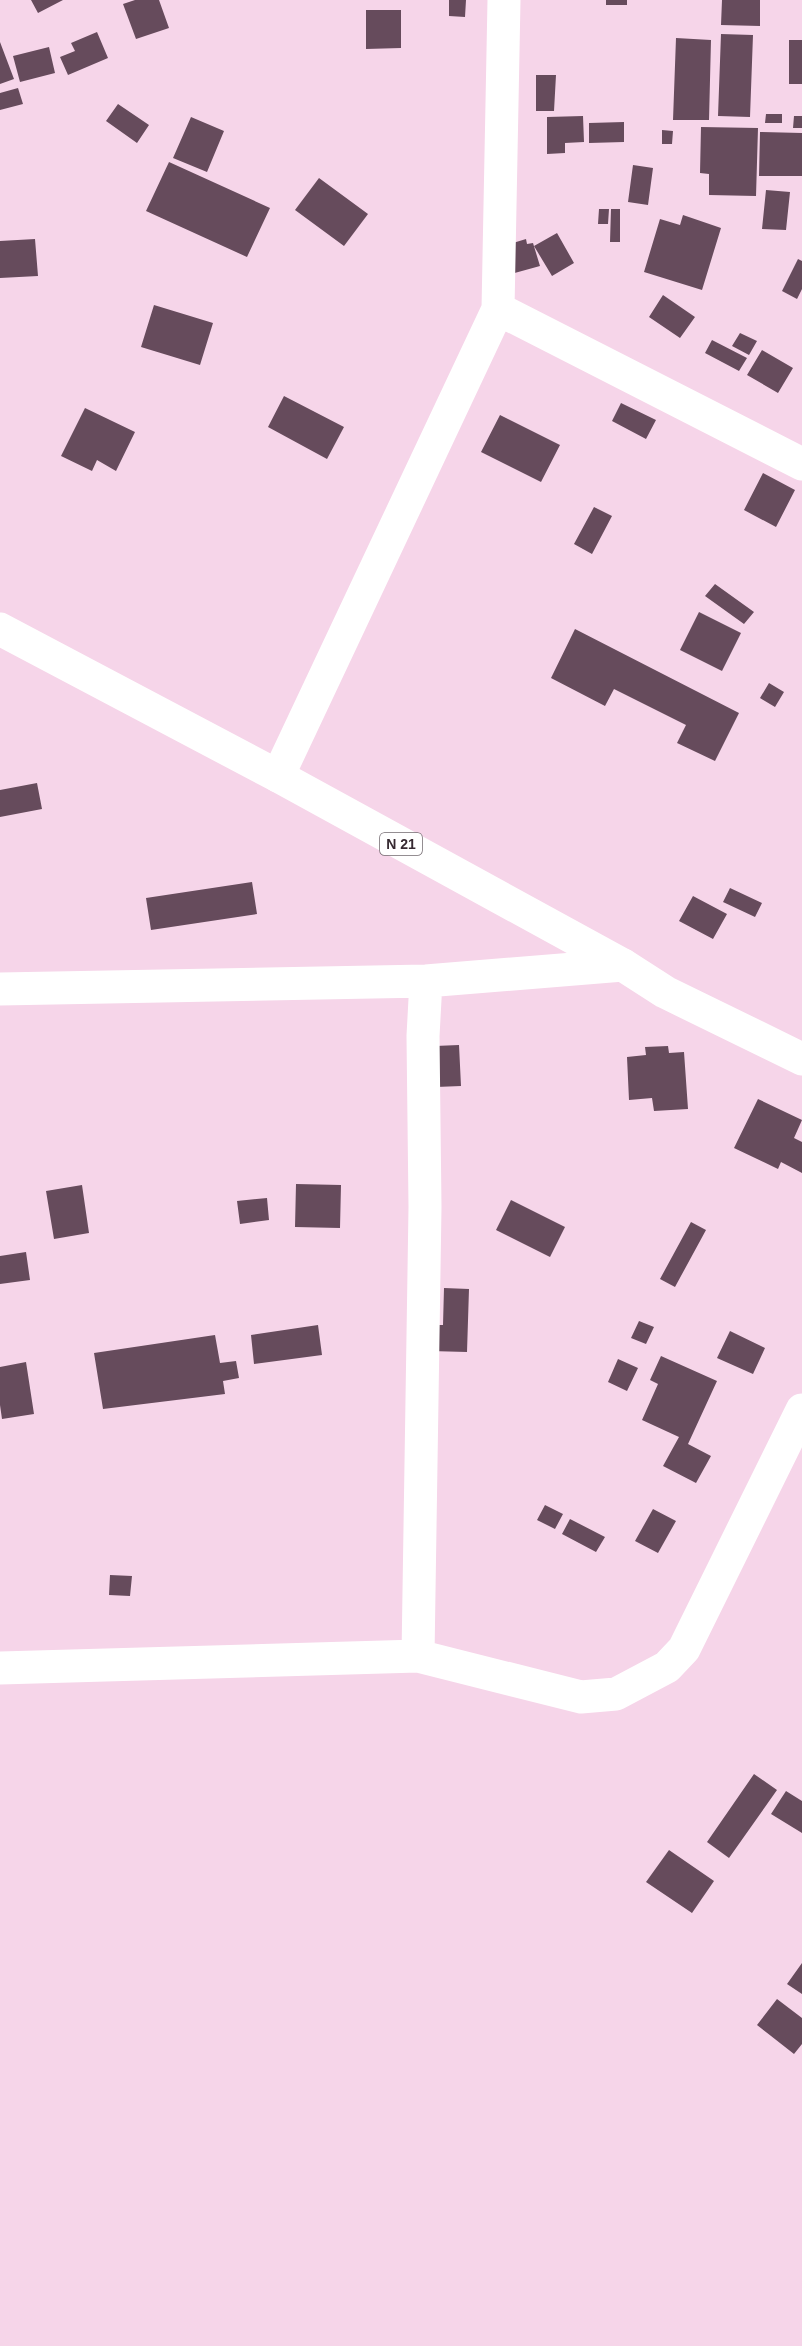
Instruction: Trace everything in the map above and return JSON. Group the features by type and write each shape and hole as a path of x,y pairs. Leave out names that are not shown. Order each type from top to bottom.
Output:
{"street":[{"path":"278,776 498,309 504,0"},
{"path":"498,309 802,464"},
{"name":"N 21","path":"0,629 278,776 623,965 664,992 802,1059"},
{"path":"0,989 426,981 623,965"},
{"path":"418,1656 424,1207 423,1036 426,981"},
{"path":"0,1668 418,1656 581,1697 616,1694 667,1667 684,1649 802,1410"}],"building":[{"path":"31,0 63,0 38,13"},
{"path":"135,0 159,0 169,28 136,39 123,4"},
{"path":"449,0 466,0 465,17 449,16"},
{"path":"606,0 627,0 627,5 606,5"},
{"path":"722,0 760,0 760,26 721,25"},
{"path":"366,10 401,10 401,48 366,49"},
{"path":"97,32 108,58 68,75 60,57 75,51 71,43"},
{"path":"721,34 753,35 750,117 718,116"},
{"path":"676,38 711,40 709,120 673,120"},
{"path":"789,40 802,40 802,84 789,84"},
{"path":"0,42 14,79 0,84"},
{"path":"49,47 55,73 20,82 13,56"},
{"path":"536,75 556,75 554,111 536,111"},
{"path":"18,88 23,104 0,110 0,93"},
{"path":"118,104 149,125 137,143 106,121"},
{"path":"766,114 782,114 782,123 765,123"},
{"path":"583,116 584,142 565,143 565,153 547,154 547,117"},
{"path":"794,116 802,116 802,128 793,128"},
{"path":"191,117 224,131 207,172 173,158"},
{"path":"624,122 624,142 589,143 589,123"},
{"path":"701,127 758,128 756,196 709,195 709,174 700,173"},
{"path":"662,130 673,131 672,144 662,144"},
{"path":"760,132 802,133 802,176 759,176"},
{"path":"169,162 270,208 247,257 146,211"},
{"path":"633,165 653,168 648,205 628,202"},
{"path":"319,178 368,214 344,246 295,210"},
{"path":"766,190 790,192 786,230 762,229"},
{"path":"599,209 609,209 608,224 598,224"},
{"path":"611,209 620,209 620,242 610,242"},
{"path":"683,215 721,228 702,290 644,272 660,219 680,225"},
{"path":"557,233 574,263 552,276 534,246"},
{"path":"35,239 38,276 0,278 0,241"},
{"path":"526,239 527,244 533,243 540,266 511,274 503,246"},
{"path":"798,259 802,261 802,289 797,299 782,291"},
{"path":"663,295 695,317 680,338 649,317"},
{"path":"154,305 213,323 200,365 141,347"},
{"path":"740,333 757,341 749,355 732,346"},
{"path":"712,340 747,358 739,371 705,353"},
{"path":"762,350 793,368 778,393 747,375"},
{"path":"284,396 344,427 327,459 268,427"},
{"path":"621,403 656,420 646,439 612,421"},
{"path":"85,408 135,432 116,471 97,460 92,471 61,456"},
{"path":"500,415 560,445 541,482 481,452"},
{"path":"763,473 795,490 776,527 744,510"},
{"path":"594,507 612,516 592,554 574,544"},
{"path":"715,584 754,612 744,624 705,596"},
{"path":"699,612 741,633 722,671 680,650"},
{"path":"575,629 739,713 715,761 677,743 686,725 614,689 605,706 551,678"},
{"path":"769,683 784,692 775,707 760,698"},
{"path":"37,783 42,809 0,817 0,790"},
{"path":"252,882 257,914 151,930 146,898"},
{"path":"730,888 762,903 755,917 723,902"},
{"path":"693,896 727,914 713,939 679,921"},
{"path":"459,1045 461,1086 436,1087 435,1046"},
{"path":"668,1046 669,1053 684,1052 688,1109 654,1111 652,1098 629,1100 627,1057 646,1055 645,1047"},
{"path":"758,1099 802,1120 794,1138 802,1142 802,1173 781,1162 778,1169 734,1148"},
{"path":"296,1184 341,1185 340,1228 295,1227"},
{"path":"82,1185 89,1233 54,1239 46,1191"},
{"path":"267,1198 269,1220 240,1224 237,1201"},
{"path":"511,1200 565,1227 550,1257 496,1230"},
{"path":"691,1222 706,1230 675,1287 660,1279"},
{"path":"26,1252 30,1280 0,1284 0,1256"},
{"path":"444,1288 469,1289 467,1352 430,1351 430,1325 443,1325"},
{"path":"639,1321 654,1327 646,1344 631,1338"},
{"path":"318,1325 322,1355 254,1364 251,1335"},
{"path":"730,1331 765,1348 753,1374 717,1358"},
{"path":"215,1335 220,1363 236,1361 239,1378 223,1381 225,1394 103,1409 94,1353"},
{"path":"661,1356 717,1381 688,1444 711,1456 696,1483 663,1466 679,1437 642,1420 658,1384 650,1380"},
{"path":"618,1359 638,1368 627,1391 608,1382"},
{"path":"26,1362 34,1414 2,1419 0,1367"},
{"path":"545,1505 563,1514 555,1529 537,1520"},
{"path":"653,1509 676,1521 658,1553 635,1541"},
{"path":"570,1519 605,1537 596,1552 562,1534"},
{"path":"110,1575 132,1576 130,1596 109,1595"},
{"path":"754,1774 777,1790 729,1858 707,1842"},
{"path":"786,1791 802,1801 802,1833 771,1814"},
{"path":"669,1850 714,1881 692,1913 646,1882"},
{"path":"802,1963 802,1994 787,1984"},
{"path":"777,1999 802,2018 802,2044 794,2054 757,2025"}]}
